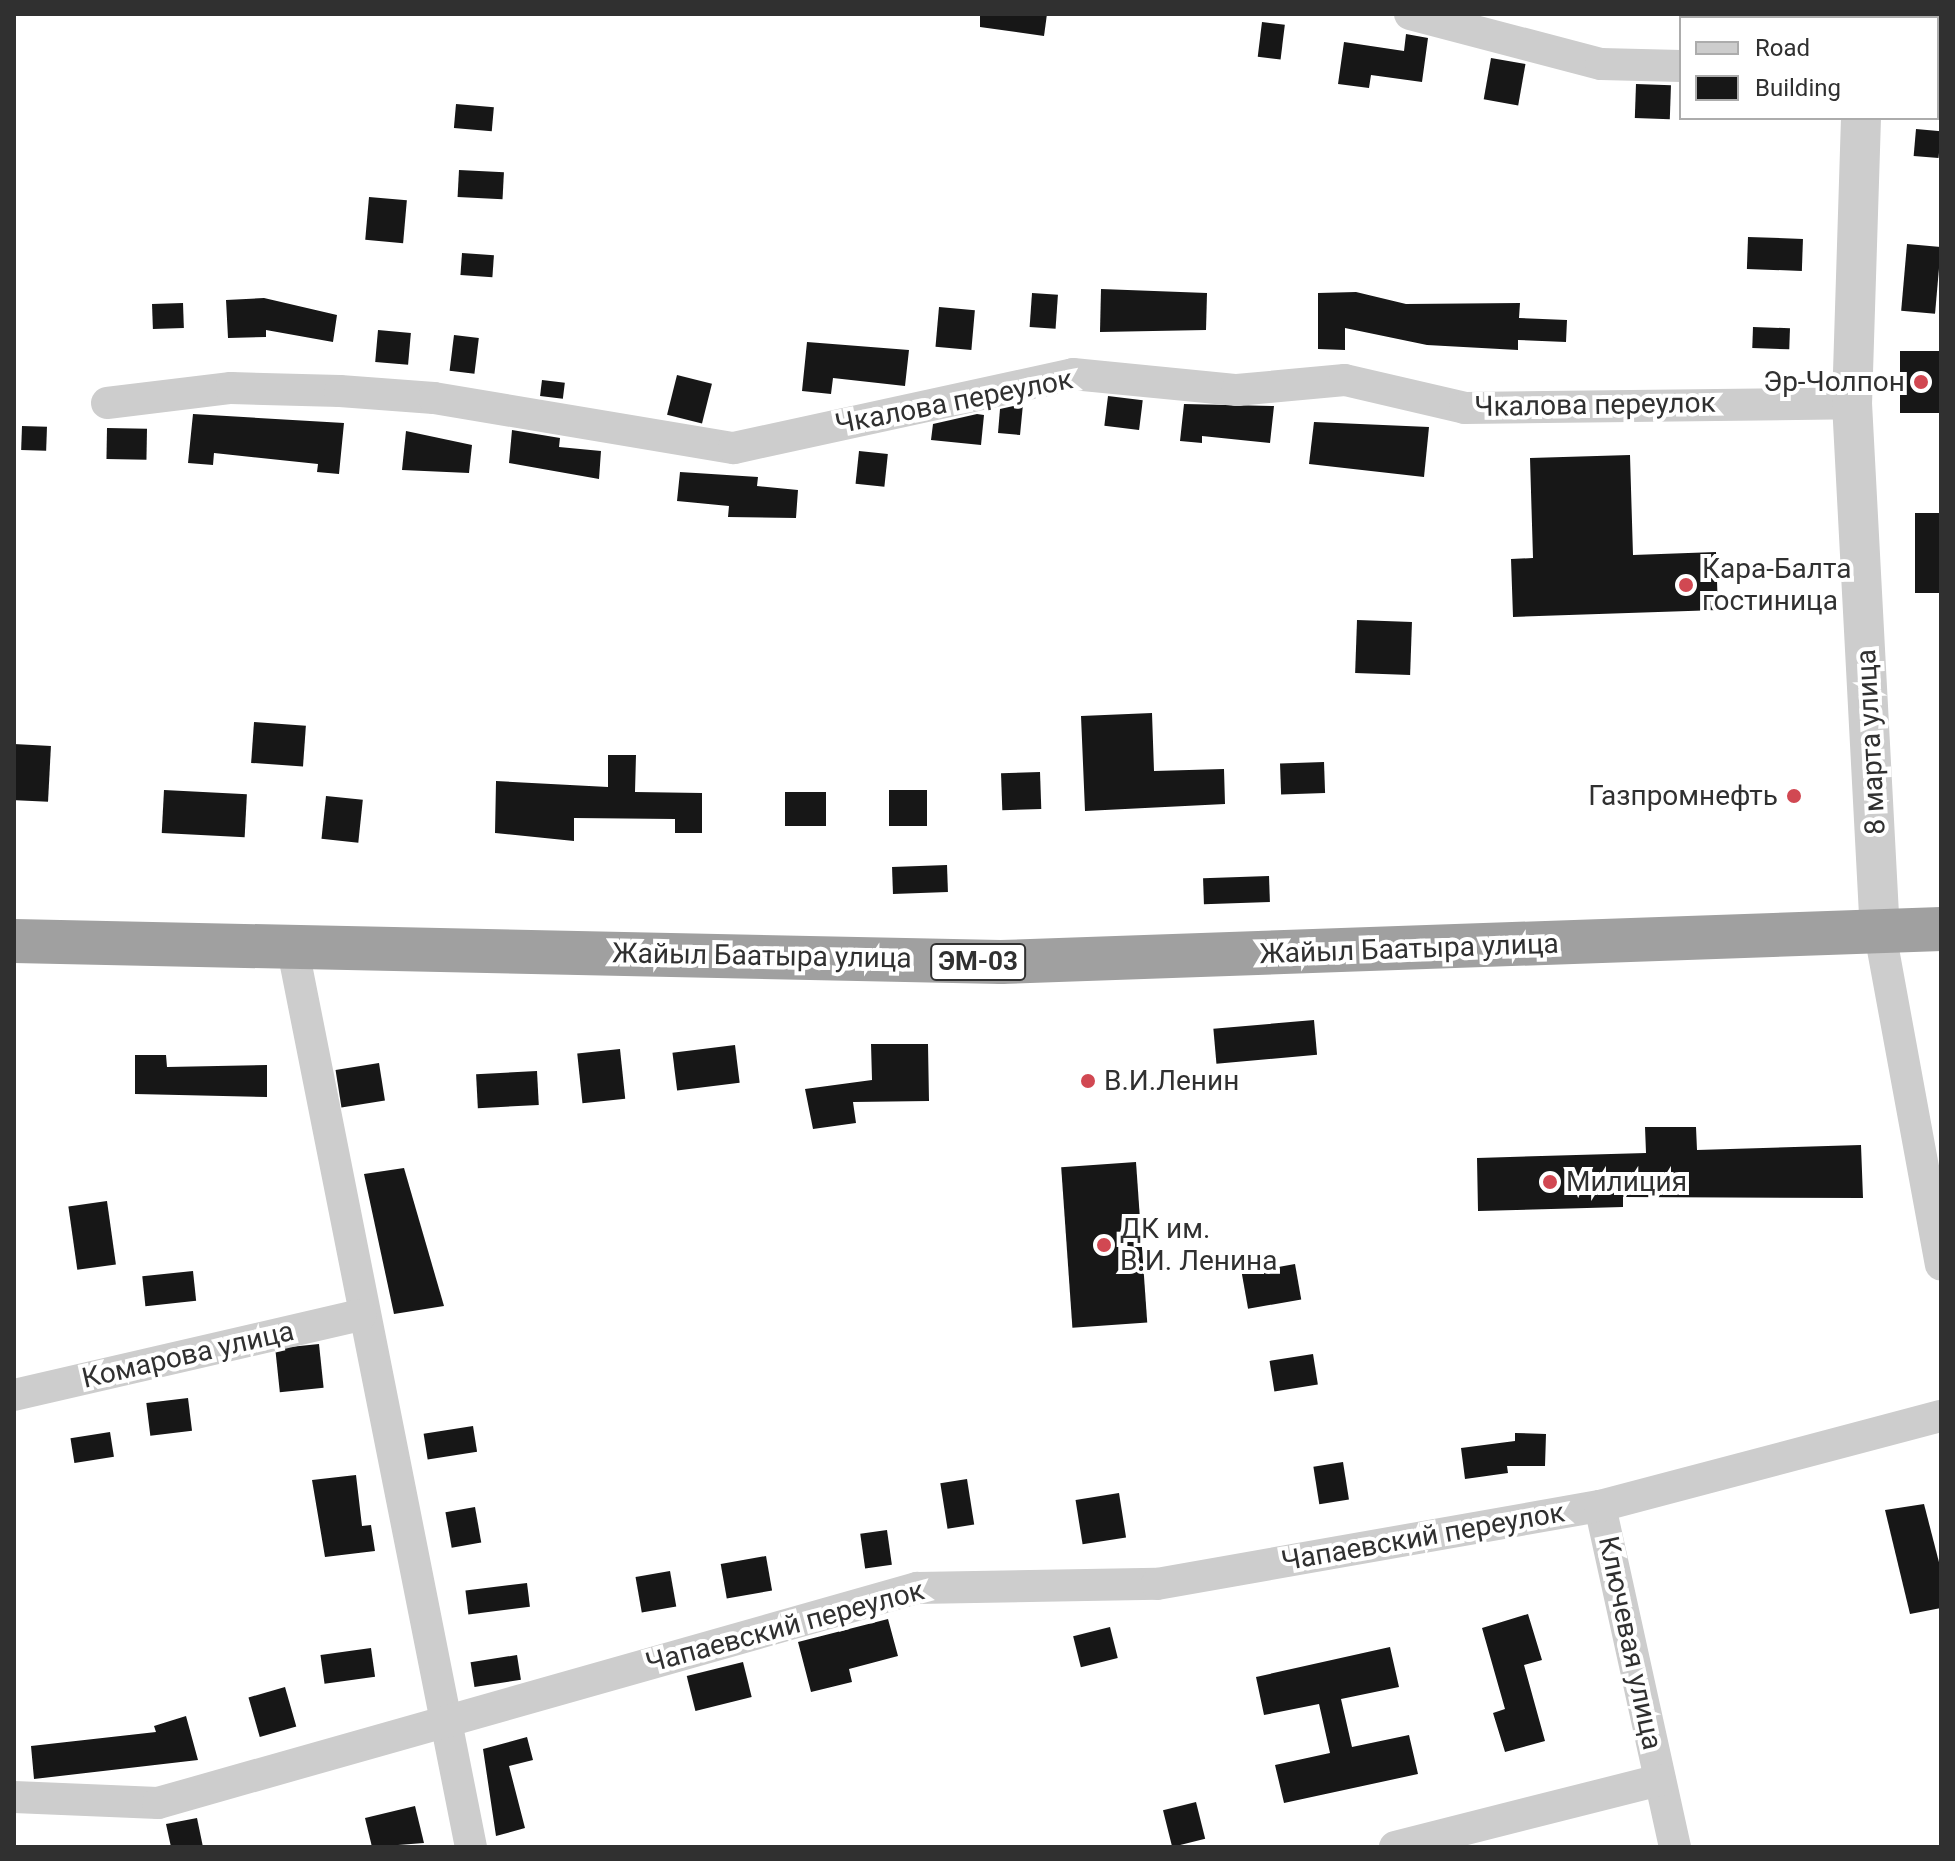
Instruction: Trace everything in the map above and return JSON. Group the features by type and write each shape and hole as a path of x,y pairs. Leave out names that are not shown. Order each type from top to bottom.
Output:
{"highway":[{"name":"Жайыл Баатыра улица","path":"14,941 1001,962 1941,929"}],"street":[{"path":"1410,14 1601,64 1679,66"},
{"name":"8 марта улица","path":"1861,120 1852,403 1880,933 1941,1264"},
{"name":"Чкалова переулок","path":"107,403 231,388 340,391 434,398 734,448 1073,374 1237,390 1345,380 1465,408 1852,403"},
{"path":"292,945 361,1315 442,1720 471,1847"},
{"name":"Комарова улица","path":"14,1395 361,1315"},
{"name":"Чапаевский переулок","path":"14,1797 158,1803 442,1720 917,1588 1157,1584 1600,1506 1941,1416"},
{"name":"Ключевая улица","path":"1600,1506 1675,1847"},
{"name":"Ключевая улица","path":"1395,1847 1660,1780"}],"building":[{"path":"980,14 1047,14 1044,36 980,27"},
{"path":"1262,22 1285,25 1281,60 1258,57"},
{"path":"1406,34 1428,38 1422,82 1371,75 1369,88 1338,84 1344,42 1404,51"},
{"path":"1491,58 1525,64 1518,105 1484,99"},
{"path":"1636,84 1671,85 1670,119 1635,118"},
{"path":"456,104 494,107 492,131 454,128"},
{"path":"1916,129 1941,131 1939,158 1914,156"},
{"path":"459,170 504,172 503,199 458,197"},
{"path":"369,197 407,200 403,243 365,240"},
{"path":"1748,237 1803,239 1802,271 1747,269"},
{"path":"1907,244 1941,247 1935,314 1901,311"},
{"path":"462,253 494,255 492,277 460,275"},
{"path":"1101,289 1207,293 1206,330 1100,332"},
{"path":"1356,292 1406,304 1520,303 1519,318 1567,320 1566,342 1518,340 1518,350 1427,345 1345,328 1345,350 1318,349 1318,293"},
{"path":"1032,293 1058,295 1056,329 1030,327"},
{"path":"264,298 337,315 333,342 266,330 266,337 228,338 226,300"},
{"path":"183,303 184,328 153,329 152,304"},
{"path":"939,307 975,310 971,350 936,347"},
{"path":"1753,327 1790,328 1789,349 1752,348"},
{"path":"378,330 411,333 408,365 375,362"},
{"path":"454,335 479,338 474,374 450,371"},
{"path":"807,342 909,350 905,386 833,378 831,394 802,391"},
{"name":"Эр-Чолпон","path":"1900,351 1941,351 1941,413 1900,413"},
{"path":"677,375 712,384 702,423 667,415"},
{"path":"542,380 565,383 563,399 540,396"},
{"path":"1108,396 1143,400 1139,430 1104,426"},
{"path":"1023,404 1020,435 998,433 1000,409"},
{"path":"1184,404 1274,406 1270,443 1202,436 1202,443 1180,441"},
{"path":"193,414 344,423 339,474 317,472 318,464 214,453 213,465 188,463"},
{"path":"984,415 981,445 931,440 933,424"},
{"path":"1314,422 1429,427 1424,477 1309,464"},
{"path":"22,426 47,427 46,451 21,450"},
{"path":"107,428 147,429 146,460 106,459"},
{"path":"512,430 560,438 559,447 601,451 599,479 509,463"},
{"path":"406,431 472,445 469,473 402,470"},
{"path":"859,451 888,454 884,487 856,484"},
{"path":"1630,455 1633,555 1716,552 1718,610 1513,617 1511,559 1533,558 1530,458"},
{"path":"680,472 758,477 757,486 798,490 796,518 728,517 729,506 677,501"},
{"path":"1915,513 1941,513 1941,593 1915,593"},
{"path":"1357,620 1412,622 1410,675 1355,673"},
{"path":"1152,713 1154,771 1224,769 1225,804 1085,811 1081,716"},
{"path":"254,722 306,726 303,767 251,763"},
{"path":"14,744 51,746 48,802 14,800"},
{"path":"608,755 636,755 635,792 702,793 702,833 675,833 675,819 574,818 574,841 495,833 496,781 608,787"},
{"path":"1324,762 1325,793 1281,795 1280,764"},
{"path":"1040,772 1041,809 1002,810 1001,773"},
{"path":"164,790 247,794 245,837 162,833"},
{"path":"889,790 927,790 927,826 889,826"},
{"path":"785,792 826,792 826,826 785,826"},
{"path":"326,796 363,800 358,843 322,839"},
{"path":"947,865 948,892 893,894 892,867"},
{"path":"1269,876 1270,902 1204,904 1203,878"},
{"path":"1314,1020 1317,1055 1216,1064 1213,1029"},
{"path":"871,1044 928,1044 929,1101 853,1102 856,1123 813,1129 805,1089 872,1080"},
{"path":"735,1045 740,1083 677,1090 672,1053"},
{"path":"620,1049 625,1099 582,1103 577,1053"},
{"path":"135,1055 166,1055 167,1067 267,1065 267,1097 135,1094"},
{"path":"379,1063 385,1101 341,1107 336,1070"},
{"path":"537,1071 539,1105 478,1108 476,1074"},
{"path":"1645,1127 1696,1127 1697,1150 1861,1145 1863,1198 1623,1197 1623,1207 1478,1211 1477,1158 1646,1153"},
{"name":"ДК им. В.И. Ленина","path":"1136,1162 1147,1323 1072,1328 1061,1167"},
{"path":"404,1168 444,1306 394,1314 364,1174"},
{"path":"107,1201 116,1264 77,1270 68,1206"},
{"path":"1295,1264 1301,1299 1248,1309 1242,1273"},
{"path":"193,1271 196,1301 145,1306 142,1276"},
{"path":"319,1344 324,1388 280,1392 275,1349"},
{"path":"1313,1354 1318,1385 1274,1392 1270,1361"},
{"path":"188,1398 192,1431 150,1436 146,1403"},
{"path":"473,1426 477,1452 428,1460 424,1434"},
{"path":"110,1432 114,1457 74,1463 70,1438"},
{"path":"1515,1433 1546,1434 1545,1466 1507,1466 1508,1473 1465,1479 1461,1448 1515,1441"},
{"path":"1343,1462 1349,1500 1319,1504 1313,1467"},
{"path":"356,1475 362,1526 371,1525 375,1551 325,1557 312,1480"},
{"path":"967,1479 974,1524 948,1529 940,1483"},
{"path":"1119,1493 1126,1537 1083,1544 1076,1500"},
{"path":"1924,1504 1941,1570 1941,1608 1910,1614 1885,1510"},
{"path":"475,1507 481,1542 452,1548 445,1512"},
{"path":"887,1530 892,1565 865,1568 860,1534"},
{"path":"766,1556 772,1590 727,1598 721,1564"},
{"path":"670,1571 676,1606 642,1613 636,1577"},
{"path":"527,1583 530,1607 468,1614 465,1591"},
{"path":"1528,1614 1542,1660 1524,1665 1545,1741 1505,1752 1493,1713 1505,1709 1482,1628"},
{"path":"888,1619 898,1656 849,1669 852,1682 811,1692 798,1642"},
{"path":"1110,1627 1118,1658 1081,1667 1073,1636"},
{"path":"1390,1647 1399,1687 1341,1699 1352,1747 1409,1735 1418,1774 1284,1803 1275,1765 1330,1753 1319,1704 1264,1715 1256,1677"},
{"path":"371,1648 375,1677 325,1684 320,1655"},
{"path":"517,1655 521,1680 474,1687 471,1662"},
{"path":"743,1662 752,1697 695,1711 687,1676"},
{"path":"285,1687 296,1726 260,1737 248,1697"},
{"path":"186,1716 198,1760 34,1779 31,1746 156,1732 154,1726"},
{"path":"527,1737 533,1760 509,1766 525,1828 496,1836 483,1749"},
{"path":"1196,1802 1205,1839 1172,1847 1163,1810"},
{"path":"415,1806 424,1843 372,1847 365,1818"},
{"path":"197,1818 203,1847 171,1847 166,1824"}],"place":[{"name":"Эр-Чолпон","path":"1921,382"},
{"name":"Кара-Балта гостиница","path":"1686,585"},
{"name":"Газпромнефть","path":"1794,796"},
{"name":"В.И.Ленин","path":"1088,1081"},
{"name":"Милиция","path":"1550,1182"},
{"name":"ДК им. В.И. Ленина","path":"1104,1245"}]}
